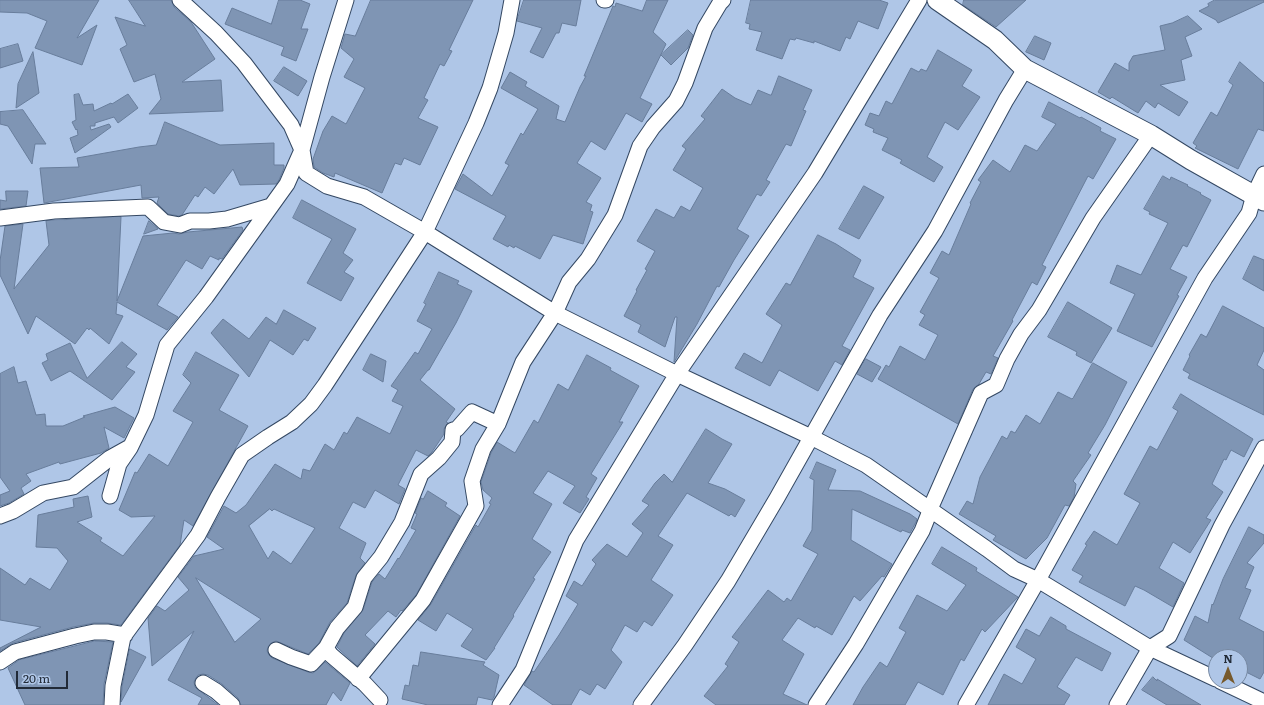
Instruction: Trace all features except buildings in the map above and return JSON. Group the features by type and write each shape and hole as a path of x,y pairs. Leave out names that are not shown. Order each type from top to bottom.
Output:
{"street":[{"path":"180,0 216,33 244,64 291,125 302,150 306,173 327,186 364,198 425,232 555,313 677,374 811,437 866,465 930,508 1014,569 1038,580 1150,648 1208,675"},
{"path":"110,496 119,464 130,448 146,414 167,346 206,297 287,184 302,150 322,77 346,0"},
{"path":"112,705 113,686 123,637 198,535 242,455 292,422 311,404 425,232 476,123 490,88 506,33 512,0"},
{"path":"358,679 423,600 476,506 472,481 483,449 498,424 523,362 555,313 569,282 588,259 615,215 640,146 653,127 676,101 685,83 705,28 720,2 723,0"},
{"path":"500,705 523,670 576,540 677,374 815,173 919,0"},
{"path":"937,0 995,40 1025,69 1151,134 1191,160 1259,198"},
{"path":"641,705 685,645 728,581 777,498 880,315 935,231 1006,100 1025,69"},
{"path":"816,705 856,644 922,530 930,508 981,393 996,385 1007,359 1021,334 1039,310 1093,218 1151,134"},
{"path":"966,705 1038,580 1205,278 1259,198 1264,174"},
{"path":"0,218 54,211 148,207 164,222 180,225 190,221 227,219 271,206"},
{"path":"276,650 311,664 326,648 337,628 355,607 364,578 381,557 402,522 421,474 439,458 452,442 452,430 457,429 472,412 498,424"},
{"path":"0,516 13,511 43,493 73,487 110,458 130,448"},
{"path":"1117,705 1150,648 1168,636 1222,525 1264,448"},
{"path":"0,662 15,652 75,636 94,632 107,632 125,635"},
{"path":"326,648 330,655 365,684 380,703"},
{"path":"203,683 216,691 232,705"},
{"path":"1237,689 1264,702"}]}
